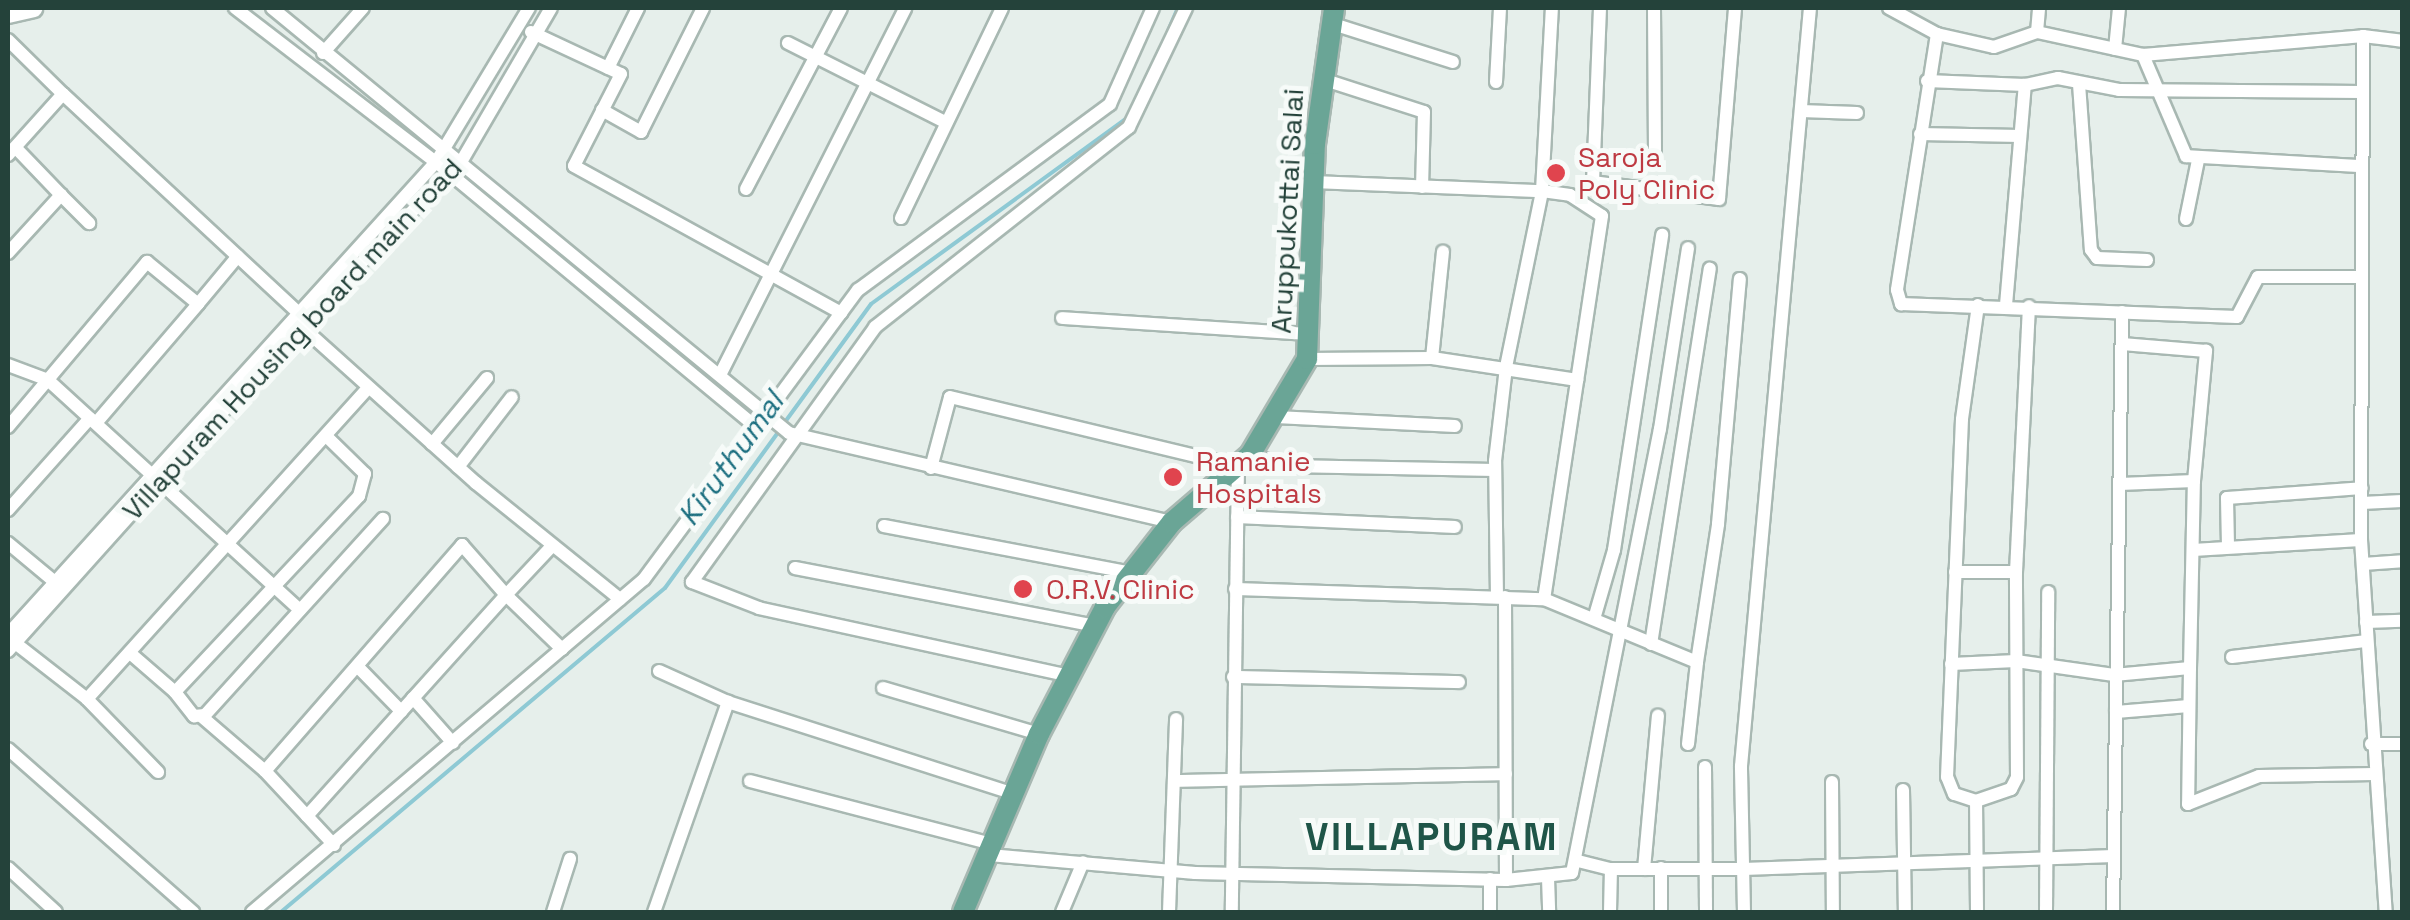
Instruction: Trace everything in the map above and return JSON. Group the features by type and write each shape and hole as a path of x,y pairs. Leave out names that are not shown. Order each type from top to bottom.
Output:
{"main road":[{"name":"Aruppukottai Salai","path":"963,912 1039,734 1096,626 1172,522 1244,460 1276,417 1306,359 1313,182 1332,15"}],"street":[{"path":"8,14 32,8"},
{"path":"235,8 436,162 448,176 612,308 764,421 793,434 1172,522"},
{"path":"272,8 720,372 764,421"},
{"path":"314,65 363,8"},
{"name":"Villapuram Housing board main road","path":"302,319 436,162 529,8"},
{"name":"Villapuram Housing board main road","path":"57,584 302,319 461,162 551,8"},
{"path":"608,68 638,8"},
{"path":"602,110 641,132 703,8"},
{"path":"746,189 841,8"},
{"path":"720,372 905,8"},
{"path":"901,218 1002,8"},
{"path":"252,912 644,579 858,290 1110,104 1153,8"},
{"path":"1070,676 759,608 692,582 793,434 875,327 1128,127 1186,8"},
{"path":"1496,82 1500,8"},
{"path":"1506,880 1495,470 1506,368 1542,191 1552,8"},
{"path":"1600,8 1593,182 1719,199 1735,8"},
{"path":"1654,8 1654,152"},
{"path":"1744,912 1741,766 1810,8"},
{"path":"1889,8 1937,34 1994,47 2037,32 2142,56 2363,36 2402,42"},
{"path":"1916,8 1918,24"},
{"path":"2037,32 2039,8"},
{"path":"2115,49 2119,8"},
{"path":"1332,15 1453,62"},
{"path":"519,26 621,74 574,166 841,313"},
{"path":"1937,34 1927,81 1898,298 1908,307 2006,305 2237,316 2258,277 2359,278"},
{"path":"2363,36 2359,278 2362,564 2371,744 2386,912"},
{"path":"8,40 238,256 367,390 620,599"},
{"path":"788,43 945,122"},
{"path":"2142,56 2152,90 2182,151 2198,160 2361,166"},
{"path":"1927,81 2025,85 2058,78 2079,84 2152,90 2362,92"},
{"path":"1322,80 1424,112 1422,187"},
{"path":"2079,84 2091,250 2097,258 2147,260"},
{"path":"2006,305 2025,85"},
{"path":"63,94 11,151 89,223"},
{"path":"1801,110 1857,113"},
{"path":"1920,134 2020,136"},
{"path":"2186,220 2198,160"},
{"path":"1313,182 1542,191 1570,195 1598,211 1604,223 1544,598"},
{"path":"8,252 61,195"},
{"path":"1594,619 1614,550 1662,235"},
{"path":"750,781 991,850 1083,862 1231,874 1490,880 1566,877 1578,861 1688,248"},
{"path":"1432,358 1443,252"},
{"path":"8,510 238,256"},
{"path":"8,427 147,262 198,304"},
{"path":"1651,644 1710,269"},
{"path":"1688,744 1718,524 1740,280"},
{"path":"612,308 624,293"},
{"path":"1976,801 1948,786 1962,419 1978,305"},
{"path":"1976,801 2016,782 2016,572 2029,306"},
{"path":"2113,912 2122,312"},
{"path":"1062,318 1309,334"},
{"path":"2122,344 2206,352 2194,480 2188,804 2259,776 2374,774"},
{"path":"1306,359 1432,358 1577,380"},
{"path":"8,365 48,380 300,610"},
{"path":"432,444 487,378"},
{"path":"88,699 367,390"},
{"path":"458,467 512,397"},
{"path":"931,468 950,397 1288,466 1495,470"},
{"path":"1276,417 1455,426"},
{"path":"174,692 365,488 365,474 326,436"},
{"path":"1232,912 1230,781 1235,588 1244,460"},
{"path":"2120,484 2194,480"},
{"path":"2228,546 2227,498 2362,488"},
{"path":"2362,503 2402,501"},
{"path":"1237,517 1455,527"},
{"path":"201,716 383,519"},
{"path":"884,526 1132,573"},
{"path":"2193,550 2362,540"},
{"path":"8,543 57,584 10,641 88,699 158,772"},
{"path":"266,771 462,545 562,650"},
{"path":"306,816 552,546"},
{"path":"2362,564 2402,561"},
{"path":"796,568 1096,626"},
{"path":"1955,572 2016,572"},
{"path":"1235,588 1544,598 1697,662"},
{"path":"2046,912 2048,592"},
{"path":"2366,622 2402,621"},
{"path":"2232,657 2367,641"},
{"path":"130,652 266,771 334,845"},
{"path":"1952,664 2016,661 2114,676 2190,668"},
{"path":"358,667 401,711"},
{"path":"660,672 728,702 1015,794"},
{"path":"1233,677 1459,682"},
{"path":"883,688 1039,734"},
{"path":"413,698 453,742"},
{"path":"654,912 728,702"},
{"path":"2116,712 2190,706"},
{"path":"1644,869 1658,716"},
{"path":"1169,912 1176,718"},
{"path":"2371,744 2402,744"},
{"path":"8,749 193,912"},
{"path":"1705,767 1706,912"},
{"path":"1174,782 1506,774"},
{"path":"1832,782 1833,912"},
{"path":"1902,790 1905,912"},
{"path":"1976,801 1977,912"},
{"path":"1578,861 1610,868 1742,869 2114,856"},
{"path":"553,912 570,859"},
{"path":"1062,912 1083,862"},
{"path":"8,868 56,912"},
{"path":"1610,868 1610,912"},
{"path":"1661,868 1661,912"},
{"path":"1548,878 1549,912"},
{"path":"1490,880 1490,912"}],"waterway":[{"name":"Kiruthumal","path":"1168,31 1178,8"},
{"name":"Kiruthumal","path":"785,422 871,304 1130,116"},
{"name":"Kiruthumal","path":"281,912 665,588 780,430"}],"place":[{"name":"Saroja Poly Clinic","path":"1556,173"},
{"name":"Ramanie Hospitals","path":"1173,477"},
{"name":"O.R.V. Clinic","path":"1023,589"}],"district":[{"name":"VILLAPURAM","path":"1432,838"}]}
